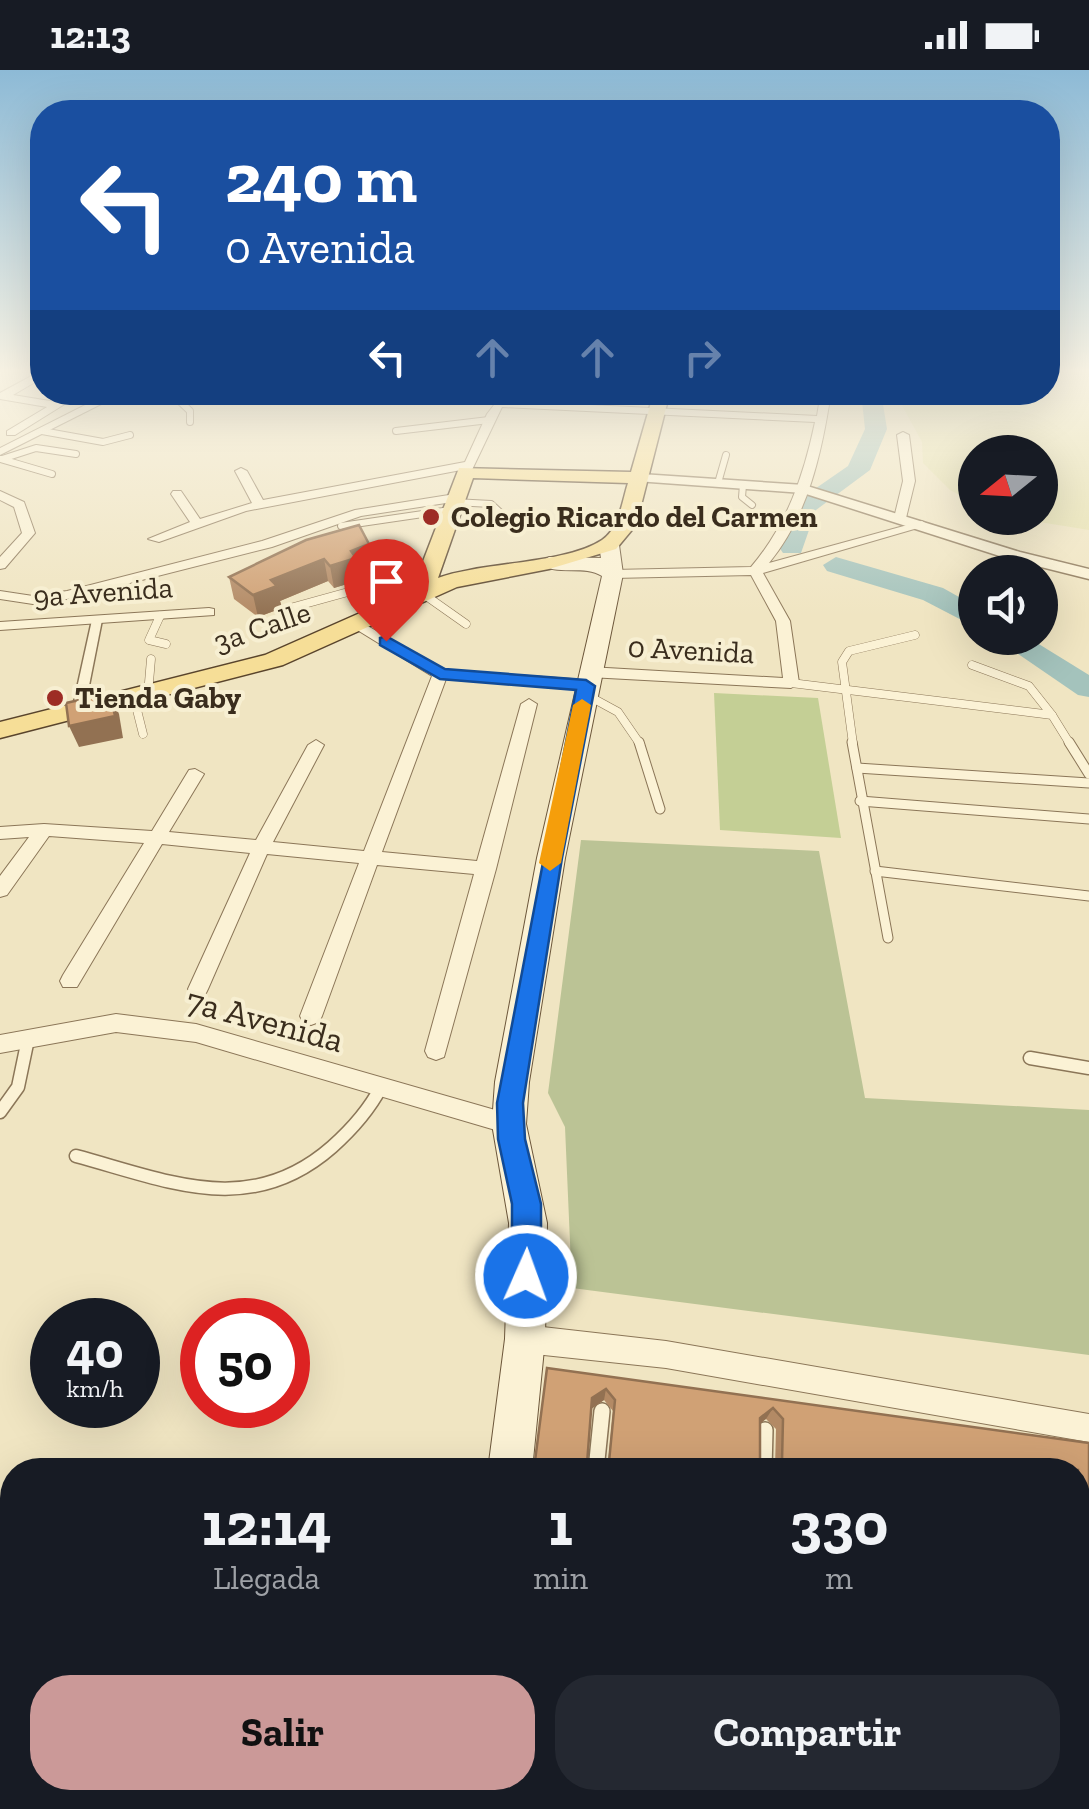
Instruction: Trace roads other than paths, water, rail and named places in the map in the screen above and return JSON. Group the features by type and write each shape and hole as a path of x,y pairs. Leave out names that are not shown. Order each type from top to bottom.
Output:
{"main road":[{"path":"511,1458 524,1339 528,1223 509,1124 512,1082 611,560 647,454"},
{"path":"422,593 466,468 641,478"},
{"name":"3a Calle","path":"0,730 274,660 464,577 549,563 611,560"}],"street":[{"path":"154,539 260,504 466,468 473,454"},
{"path":"755,571 775,546 806,490 814,454"},
{"path":"900,518 909,481 905,454"},
{"path":"241,471 260,504"},
{"path":"641,478 806,490 1015,556 1089,574"},
{"path":"177,494 197,524"},
{"path":"0,495 20,504 29,533 0,565"},
{"path":"0,595 33,600 67,594 267,544 358,513 453,503"},
{"path":"611,560 755,571 922,525"},
{"path":"755,571 784,621 791,683"},
{"name":"9a Avenida","path":"0,626 209,612"},
{"path":"78,711 96,620"},
{"name":"0 Avenida","path":"359,625 440,674 587,684 791,683"},
{"path":"311,1016 440,674"},
{"path":"436,1051 528,704"},
{"path":"198,988 261,848 316,745"},
{"path":"70,981 195,774"},
{"path":"0,832 44,830 154,837 487,869"},
{"path":"0,890 44,830"},
{"name":"7a Avenida","path":"8,1040 116,1023 196,1033 509,1124"},
{"path":"524,1339 620,1346 964,1411 1089,1428"}],"lane":[{"path":"718,484 726,456"},
{"path":"1,457 52,474"},
{"path":"742,485 742,497 752,505"},
{"path":"341,526 453,503 491,504 503,515"},
{"path":"290,608 353,593 376,577 380,567 375,554"},
{"path":"353,593 382,613"},
{"path":"422,593 466,624"},
{"path":"160,616 149,640 166,644"},
{"path":"888,938 860,801 842,662 849,652 915,635"},
{"path":"143,734 141,696 152,659"},
{"path":"972,665 1028,683 1041,692 1089,774"},
{"path":"791,683 845,694 1052,715"},
{"path":"587,684 625,714 641,739 660,810"},
{"path":"857,768 1089,783"},
{"path":"860,801 1089,819"},
{"path":"874,871 1089,896"},
{"path":"0,1112 18,1087 8,1040"},
{"path":"1030,1058 1089,1068"},
{"path":"76,1156 226,1192 267,1190 318,1164 372,1105 382,1087"},
{"path":"597,1458 602,1411"},
{"path":"764,1458 765,1430"}],"waterway":[{"path":"792,547 805,507 858,470 865,454"},
{"path":"836,565 933,594 958,608"},
{"path":"1036,655 1089,688"}],"place":[{"name":"Colegio Ricardo del Carmen","path":"431,517"},
{"name":"Tienda Gaby","path":"55,698"}]}
